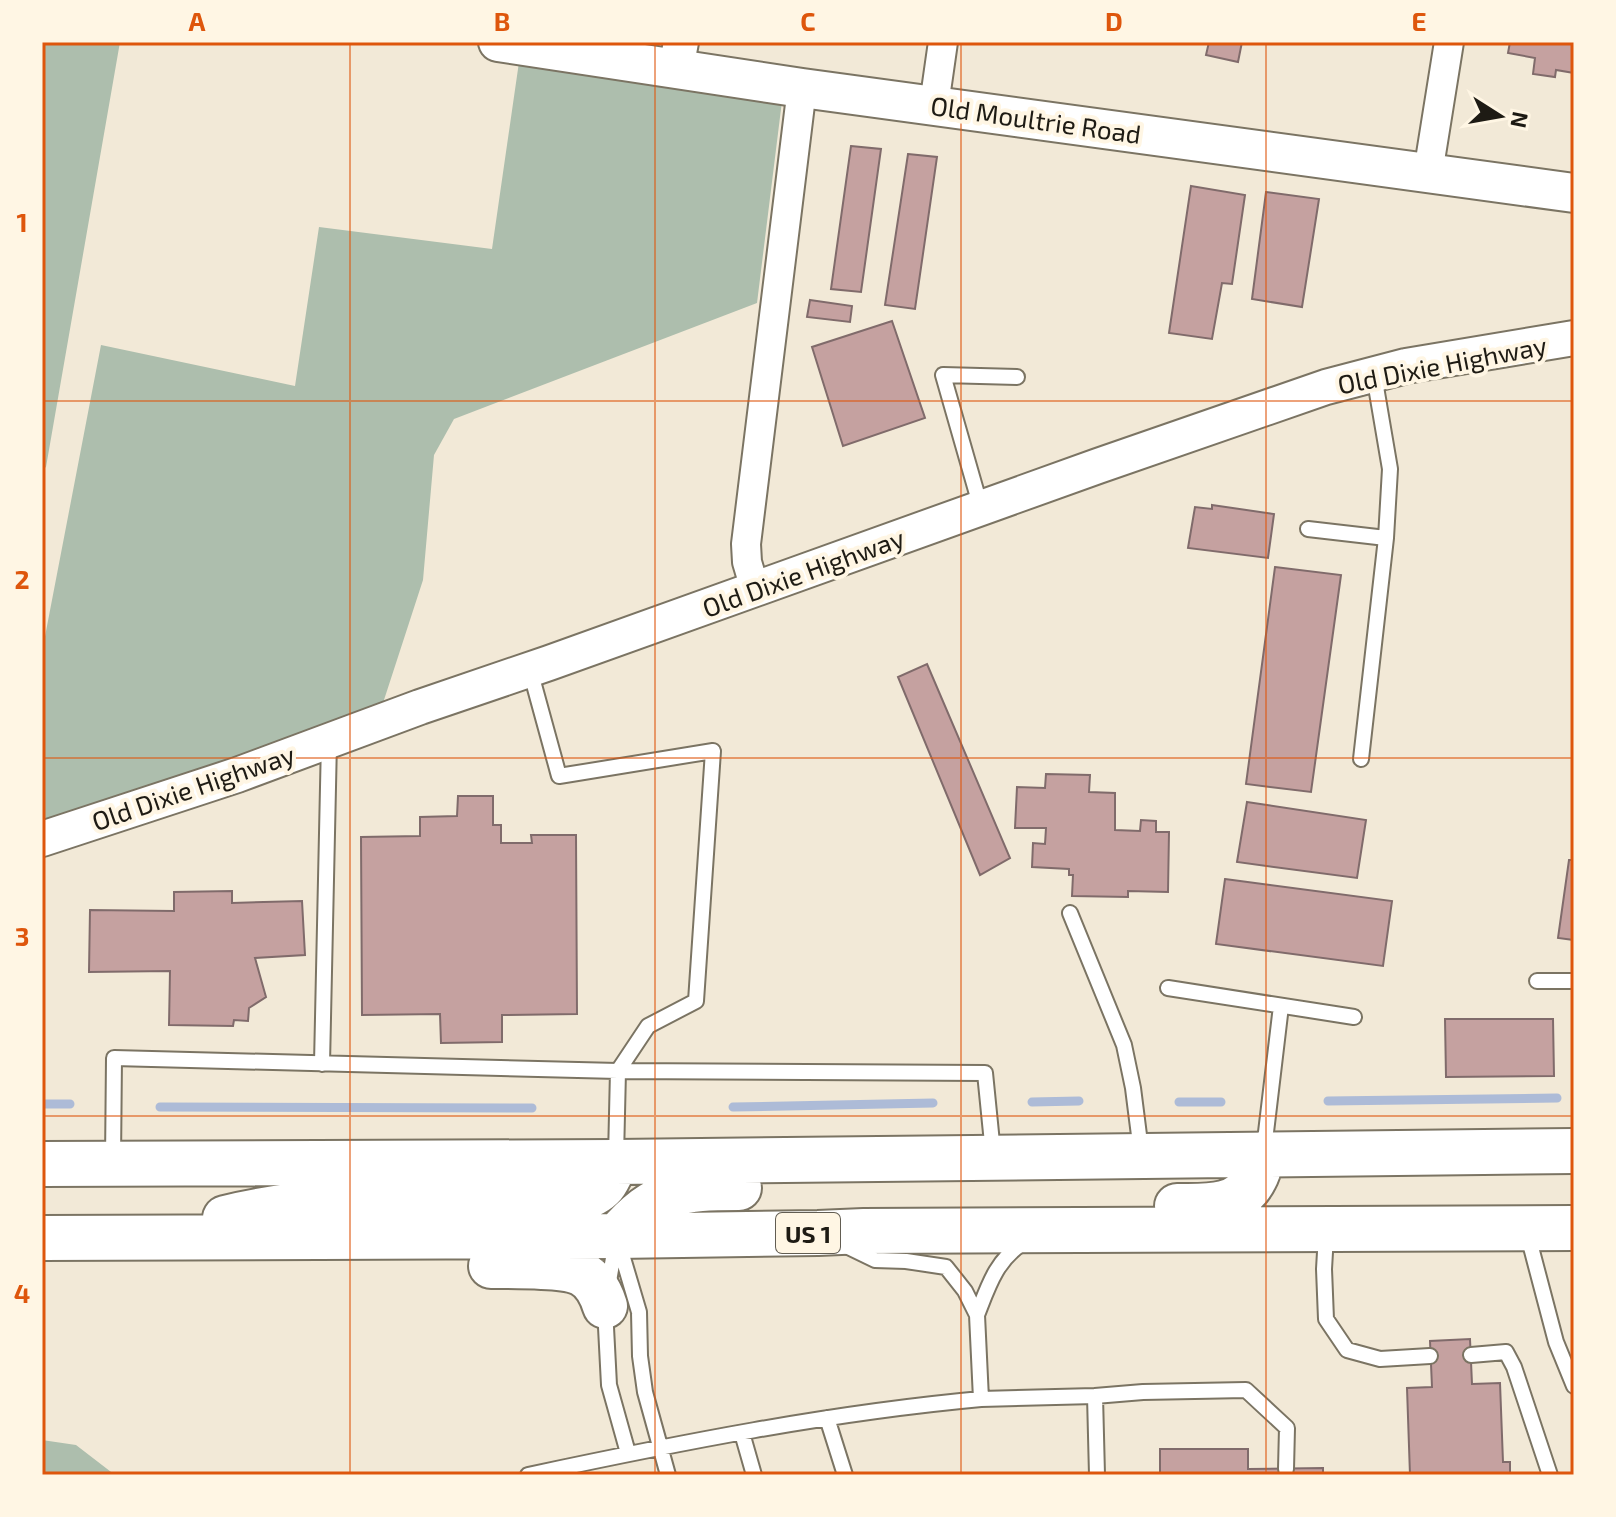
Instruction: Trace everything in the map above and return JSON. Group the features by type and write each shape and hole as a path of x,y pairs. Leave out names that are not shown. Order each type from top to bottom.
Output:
{"main road":[{"name":"Old Moultrie Road","path":"498,42 679,56 802,88 1574,193"},
{"path":"42,1164 616,1162 1574,1151"},
{"path":"864,1231 987,1212 1228,1203 1246,1193 1263,1154"},
{"path":"617,1236 634,1216 652,1204 675,1192 698,1188 830,1187 888,1178 1065,1172 1134,1155"},
{"path":"149,1238 252,1212 304,1203 344,1200 571,1201 592,1193 604,1184 616,1162"},
{"name":"US 1","path":"42,1238 1574,1228"},
{"path":"42,1250 84,1263 151,1266 571,1268 587,1276 600,1292 605,1306"}],"street":[{"path":"934,105 943,42"},
{"path":"1428,173 1449,42"},
{"path":"755,589 747,562 746,544 802,88"},
{"name":"Old Dixie Highway","path":"42,839 237,775 1326,387 1406,366 1574,338"},
{"path":"616,1162 617,1236"}],"lane":[{"path":"1361,759 1386,538 1390,469 1374,374"},
{"path":"981,508 943,375 1017,377"},
{"path":"1308,529 1386,538"},
{"path":"530,670 559,776 713,751 696,1001 648,1026 618,1071 616,1162"},
{"path":"322,1064 329,741"},
{"path":"1070,913 1124,1045 1133,1088 1134,1155"},
{"path":"1537,981 1574,981"},
{"path":"1168,988 1354,1017"},
{"path":"1263,1154 1281,1006"},
{"path":"113,1164 114,1058 618,1071 985,1073 994,1157"},
{"path":"1526,1228 1556,1342 1574,1386"},
{"path":"1327,1230 1324,1269 1326,1319 1347,1350 1380,1359 1430,1356"},
{"path":"977,1315 995,1271 1010,1251 1042,1231"},
{"path":"818,1233 875,1260 946,1267 965,1291 977,1315 981,1399"},
{"path":"617,1236 605,1306 609,1385 628,1453"},
{"path":"617,1236 639,1312 645,1392 668,1475"},
{"path":"1471,1355 1506,1352 1514,1367 1550,1475"},
{"path":"528,1475 564,1471 660,1447 935,1403 1246,1390 1287,1428 1286,1469"},
{"path":"1095,1396 1097,1475"},
{"path":"827,1418 845,1475"},
{"path":"742,1433 754,1475"}],"green space":[{"path":"42,42 120,42 46,467 42,470"},
{"path":"519,62 782,101 757,303 454,419 434,455 423,580 383,703 230,760 42,821 42,652 101,345 295,386 319,227 492,249"},
{"path":"42,1440 76,1445 115,1475 42,1475"}],"building":[{"path":"1209,42 1242,42 1238,62 1206,55"},
{"path":"1510,42 1574,42 1574,73 1556,70 1555,77 1533,74 1535,58 1508,53"},
{"path":"851,146 881,149 861,292 831,289"},
{"path":"908,154 937,157 915,309 885,305"},
{"path":"1191,186 1245,195 1232,284 1222,283 1212,339 1169,333"},
{"path":"1266,192 1319,199 1302,307 1252,299"},
{"path":"810,300 852,306 850,322 807,317"},
{"path":"892,321 925,418 843,446 812,347"},
{"path":"1212,505 1274,514 1268,558 1188,548 1195,507 1212,509"},
{"path":"1275,567 1341,575 1311,792 1246,784"},
{"path":"927,664 1010,858 980,875 898,677"},
{"path":"1046,774 1090,775 1089,792 1115,793 1115,830 1140,831 1141,820 1156,821 1156,832 1169,832 1168,892 1128,891 1128,897 1072,896 1073,875 1069,875 1069,869 1032,867 1033,843 1045,844 1046,828 1015,828 1017,787 1045,788"},
{"path":"458,796 493,796 493,825 501,825 501,843 532,843 531,835 576,835 577,1014 502,1015 502,1042 441,1043 440,1014 362,1015 361,837 420,836 420,817 457,816"},
{"path":"1247,802 1366,820 1357,878 1237,862"},
{"path":"1569,860 1574,860 1574,940 1558,938"},
{"path":"1225,879 1392,901 1383,966 1216,944"},
{"path":"232,891 232,903 302,901 305,955 255,958 266,997 249,1008 248,1021 234,1020 233,1026 169,1025 170,971 89,972 90,910 174,911 174,892"},
{"path":"1445,1019 1553,1019 1554,1076 1446,1077"},
{"path":"1470,1339 1472,1384 1500,1383 1503,1462 1510,1462 1510,1475 1410,1475 1407,1388 1432,1387 1430,1341"},
{"path":"1160,1449 1248,1449 1248,1469 1323,1468 1323,1475 1160,1475"}],"waterway":[{"path":"1328,1101 1557,1098"},
{"path":"1032,1102 1079,1101"},
{"path":"1179,1102 1221,1102"},
{"path":"733,1107 933,1103"},
{"path":"42,1104 70,1104"},
{"path":"160,1107 532,1108"}]}
